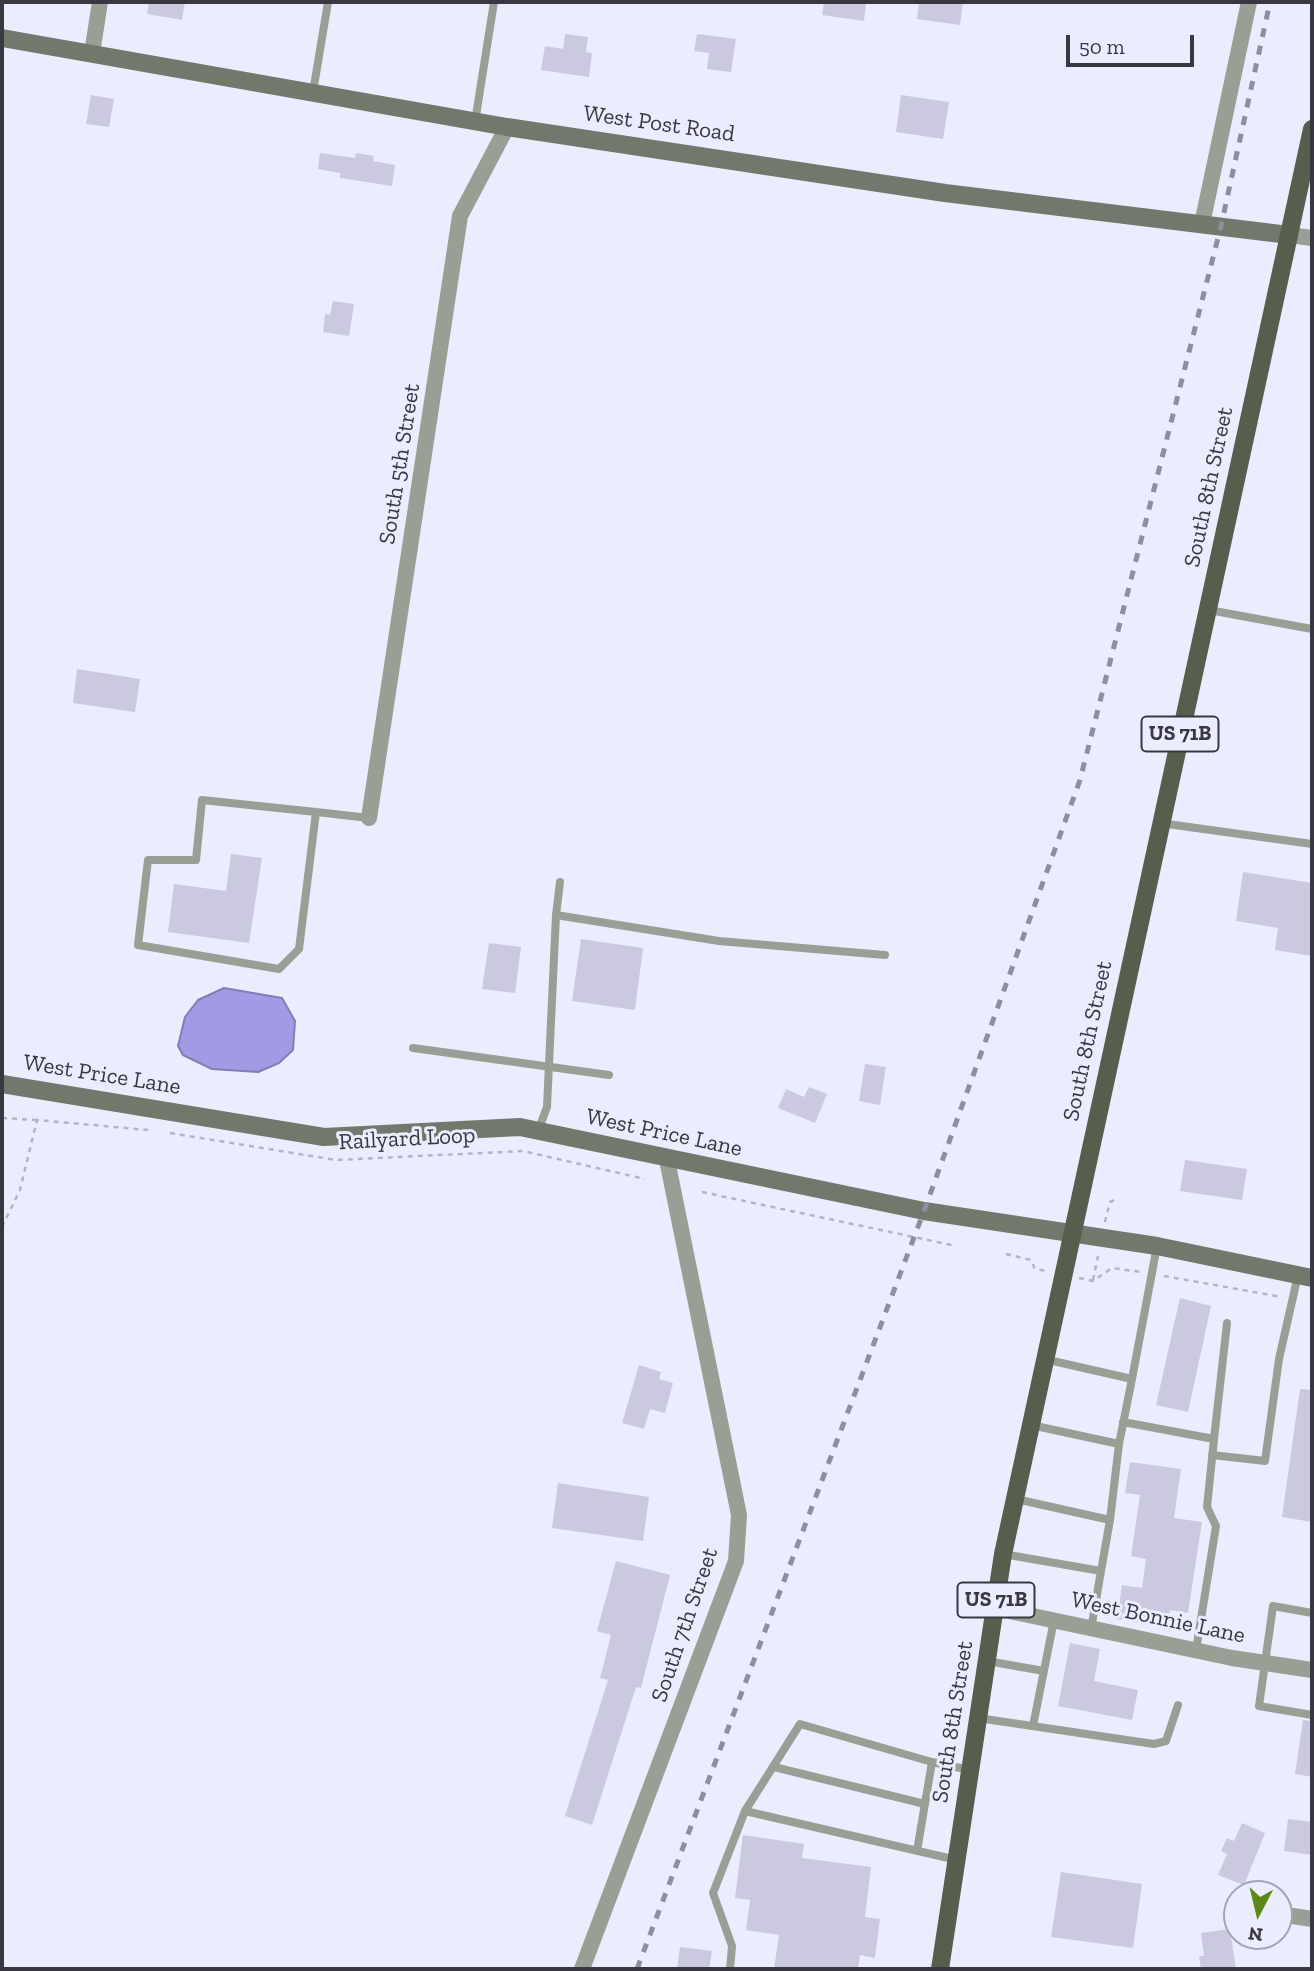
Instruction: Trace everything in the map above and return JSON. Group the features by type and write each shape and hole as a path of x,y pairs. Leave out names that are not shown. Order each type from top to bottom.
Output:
{"main road":[{"name":"South 8th Street","path":"940,1969 1003,1554 1289,234 1307,177 1312,129"}],"street":[{"path":"92,52 100,2"},
{"path":"1202,224 1250,2"},
{"name":"West Post Road","path":"2,38 507,127 945,193 1312,238"},
{"name":"South 5th Street","path":"369,818 460,216 507,127"},
{"name":"West Price Lane","path":"2,1084 324,1137 520,1127 667,1160 924,1211 1157,1246 1305,1276"},
{"name":"South 7th Street","path":"582,1969 736,1561 739,1515 667,1160"},
{"name":"West Bonnie Lane","path":"995,1608 1196,1650 1312,1670"},
{"path":"1293,1916 1312,1919"}],"lane":[{"path":"313,92 328,2"},
{"path":"475,121 494,2"},
{"path":"1207,610 1312,629"},
{"path":"316,812 299,948 279,969 138,945 148,860 196,860 202,800 316,812 369,818"},
{"path":"1160,823 1312,844"},
{"path":"538,1131 547,1107 560,882"},
{"path":"556,915 719,940 885,955"},
{"path":"413,1048 609,1075"},
{"path":"1091,1629 1110,1520 1119,1444 1157,1246"},
{"path":"1212,1455 1265,1461 1279,1359 1293,1299 1305,1276"},
{"path":"1196,1650 1216,1526 1207,1507 1227,1323"},
{"path":"1044,1359 1132,1379"},
{"path":"1123,1422 1214,1439"},
{"path":"1031,1426 1119,1444"},
{"path":"1016,1499 1110,1520"},
{"path":"1003,1554 1101,1572"},
{"path":"1312,1613 1273,1606 1259,1706 1312,1715"},
{"path":"1032,1726 1054,1620"},
{"path":"987,1661 1044,1671"},
{"path":"978,1718 1154,1744 1166,1741 1178,1705"},
{"path":"730,1969 732,1946 713,1893 745,1811 800,1724 932,1762 970,1770"},
{"path":"917,1851 932,1762"},
{"path":"775,1767 925,1804"},
{"path":"745,1811 957,1860"}],"path":[{"path":"2,1118 148,1130"},
{"path":"2,1227 20,1190 37,1120"},
{"name":"Railyard Loop","path":"170,1133 336,1160 523,1151 645,1179"},
{"path":"702,1192 956,1246"},
{"path":"1110,1202 1117,1199"},
{"path":"1006,1254 1031,1260 1035,1269 1042,1270"},
{"path":"1088,1280 1093,1281 1112,1268 1138,1272"},
{"path":"1093,1281 1095,1271"},
{"path":"1168,1277 1293,1299"}],"shaded area":[{"path":"224,988 282,998 295,1021 293,1050 279,1063 258,1072 212,1069 183,1055 178,1046 185,1017 198,1000"}],"building":[{"path":"149,2 185,2 182,20 147,14"},
{"path":"824,2 866,2 864,21 822,15"},
{"path":"919,2 963,2 960,25 917,19"},
{"path":"565,34 588,37 586,52 592,53 589,77 541,70 545,46 563,49"},
{"path":"697,34 736,39 731,72 707,69 709,53 694,51"},
{"path":"91,95 114,99 109,127 86,124"},
{"path":"901,95 949,102 943,139 896,132"},
{"path":"320,153 355,158 356,153 374,156 373,161 395,165 392,186 340,178 340,173 318,169"},
{"path":"333,301 354,304 349,336 323,332 325,314 330,315"},
{"path":"77,669 140,679 135,712 73,703"},
{"path":"231,854 262,858 249,943 168,932 174,884 226,891"},
{"path":"1243,872 1312,883 1312,956 1275,950 1278,928 1236,921"},
{"path":"581,939 643,948 635,1010 572,1001"},
{"path":"489,943 521,947 515,993 482,989"},
{"path":"865,1064 886,1067 880,1105 859,1101"},
{"path":"809,1087 827,1094 815,1123 778,1108 786,1089 804,1097"},
{"path":"1185,1160 1247,1169 1242,1200 1180,1191"},
{"path":"1180,1298 1211,1306 1188,1412 1156,1405"},
{"path":"639,1365 661,1372 659,1379 673,1383 665,1413 650,1409 644,1429 622,1423"},
{"path":"1300,1389 1312,1390 1312,1522 1282,1517"},
{"path":"1130,1462 1181,1469 1174,1518 1202,1522 1188,1613 1170,1610 1168,1627 1117,1619 1122,1585 1142,1588 1146,1559 1131,1556 1140,1495 1125,1493"},
{"path":"558,1483 649,1497 643,1541 552,1528"},
{"path":"616,1561 670,1575 641,1688 636,1687 592,1825 565,1816 608,1680 600,1678 611,1635 597,1631"},
{"path":"1070,1643 1100,1649 1094,1681 1138,1690 1132,1720 1058,1706"},
{"path":"1303,1720 1312,1721 1312,1777 1295,1774"},
{"path":"1288,1819 1312,1822 1312,1855 1284,1851"},
{"path":"1242,1823 1265,1833 1246,1880 1231,1880 1218,1875 1227,1854 1221,1851 1227,1838 1234,1841"},
{"path":"743,1835 804,1844 802,1858 871,1867 865,1917 880,1919 875,1958 860,1955 858,1969 774,1969 779,1935 746,1930 750,1900 735,1898"},
{"path":"1061,1872 1142,1884 1133,1948 1051,1937"},
{"path":"1223,1930 1223,1950 1233,1950 1236,1969 1201,1969 1199,1956 1204,1956 1201,1933"},
{"path":"680,1947 712,1951 709,1969 677,1969"}],"railway":[{"path":"637,1969 924,1211 1080,780 1221,226 1270,2"}]}
